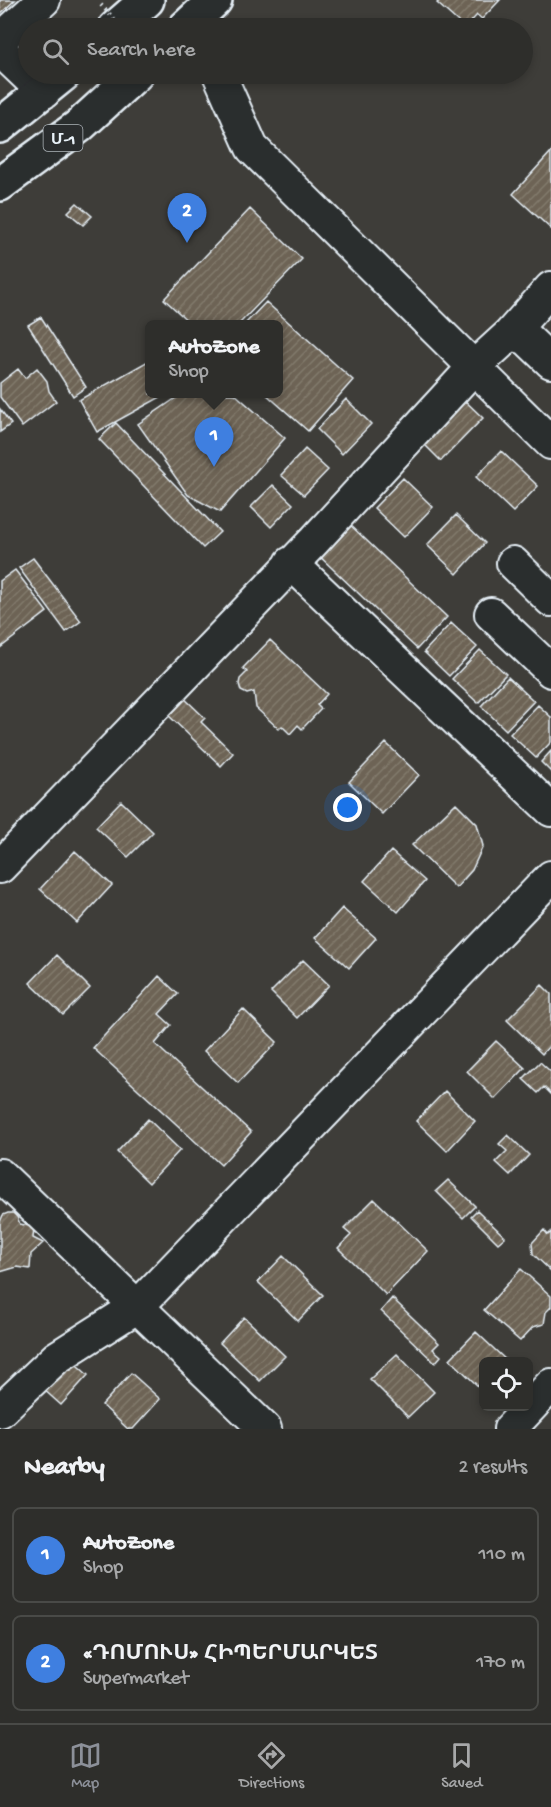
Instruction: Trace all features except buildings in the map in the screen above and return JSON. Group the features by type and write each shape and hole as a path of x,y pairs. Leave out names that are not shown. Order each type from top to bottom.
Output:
{"main road":[{"path":"108,17 147,0"},
{"name":"Մ-1","path":"0,126 53,84"},
{"name":"Մ-1","path":"0,184 79,126 125,84"}],"street":[{"path":"24,18 44,0"},
{"path":"0,40 18,24"},
{"path":"0,50 18,61"},
{"path":"223,84 252,148 551,443"},
{"path":"0,867 314,541 474,367 510,334 551,288"},
{"path":"510,334 526,338 551,362"},
{"path":"291,563 551,810"},
{"path":"513,563 551,600"},
{"path":"491,614 551,671"},
{"path":"0,1411 56,1358 138,1306 551,877"},
{"path":"0,1174 265,1429"},
{"path":"510,1429 551,1385"}],"place":[{"name":"«ԴՈՄՈՒՍ» ՀԻՊԵՐՄԱՐԿԵՏ","path":"187,243"},
{"name":"AutoZone","path":"214,467"}]}
